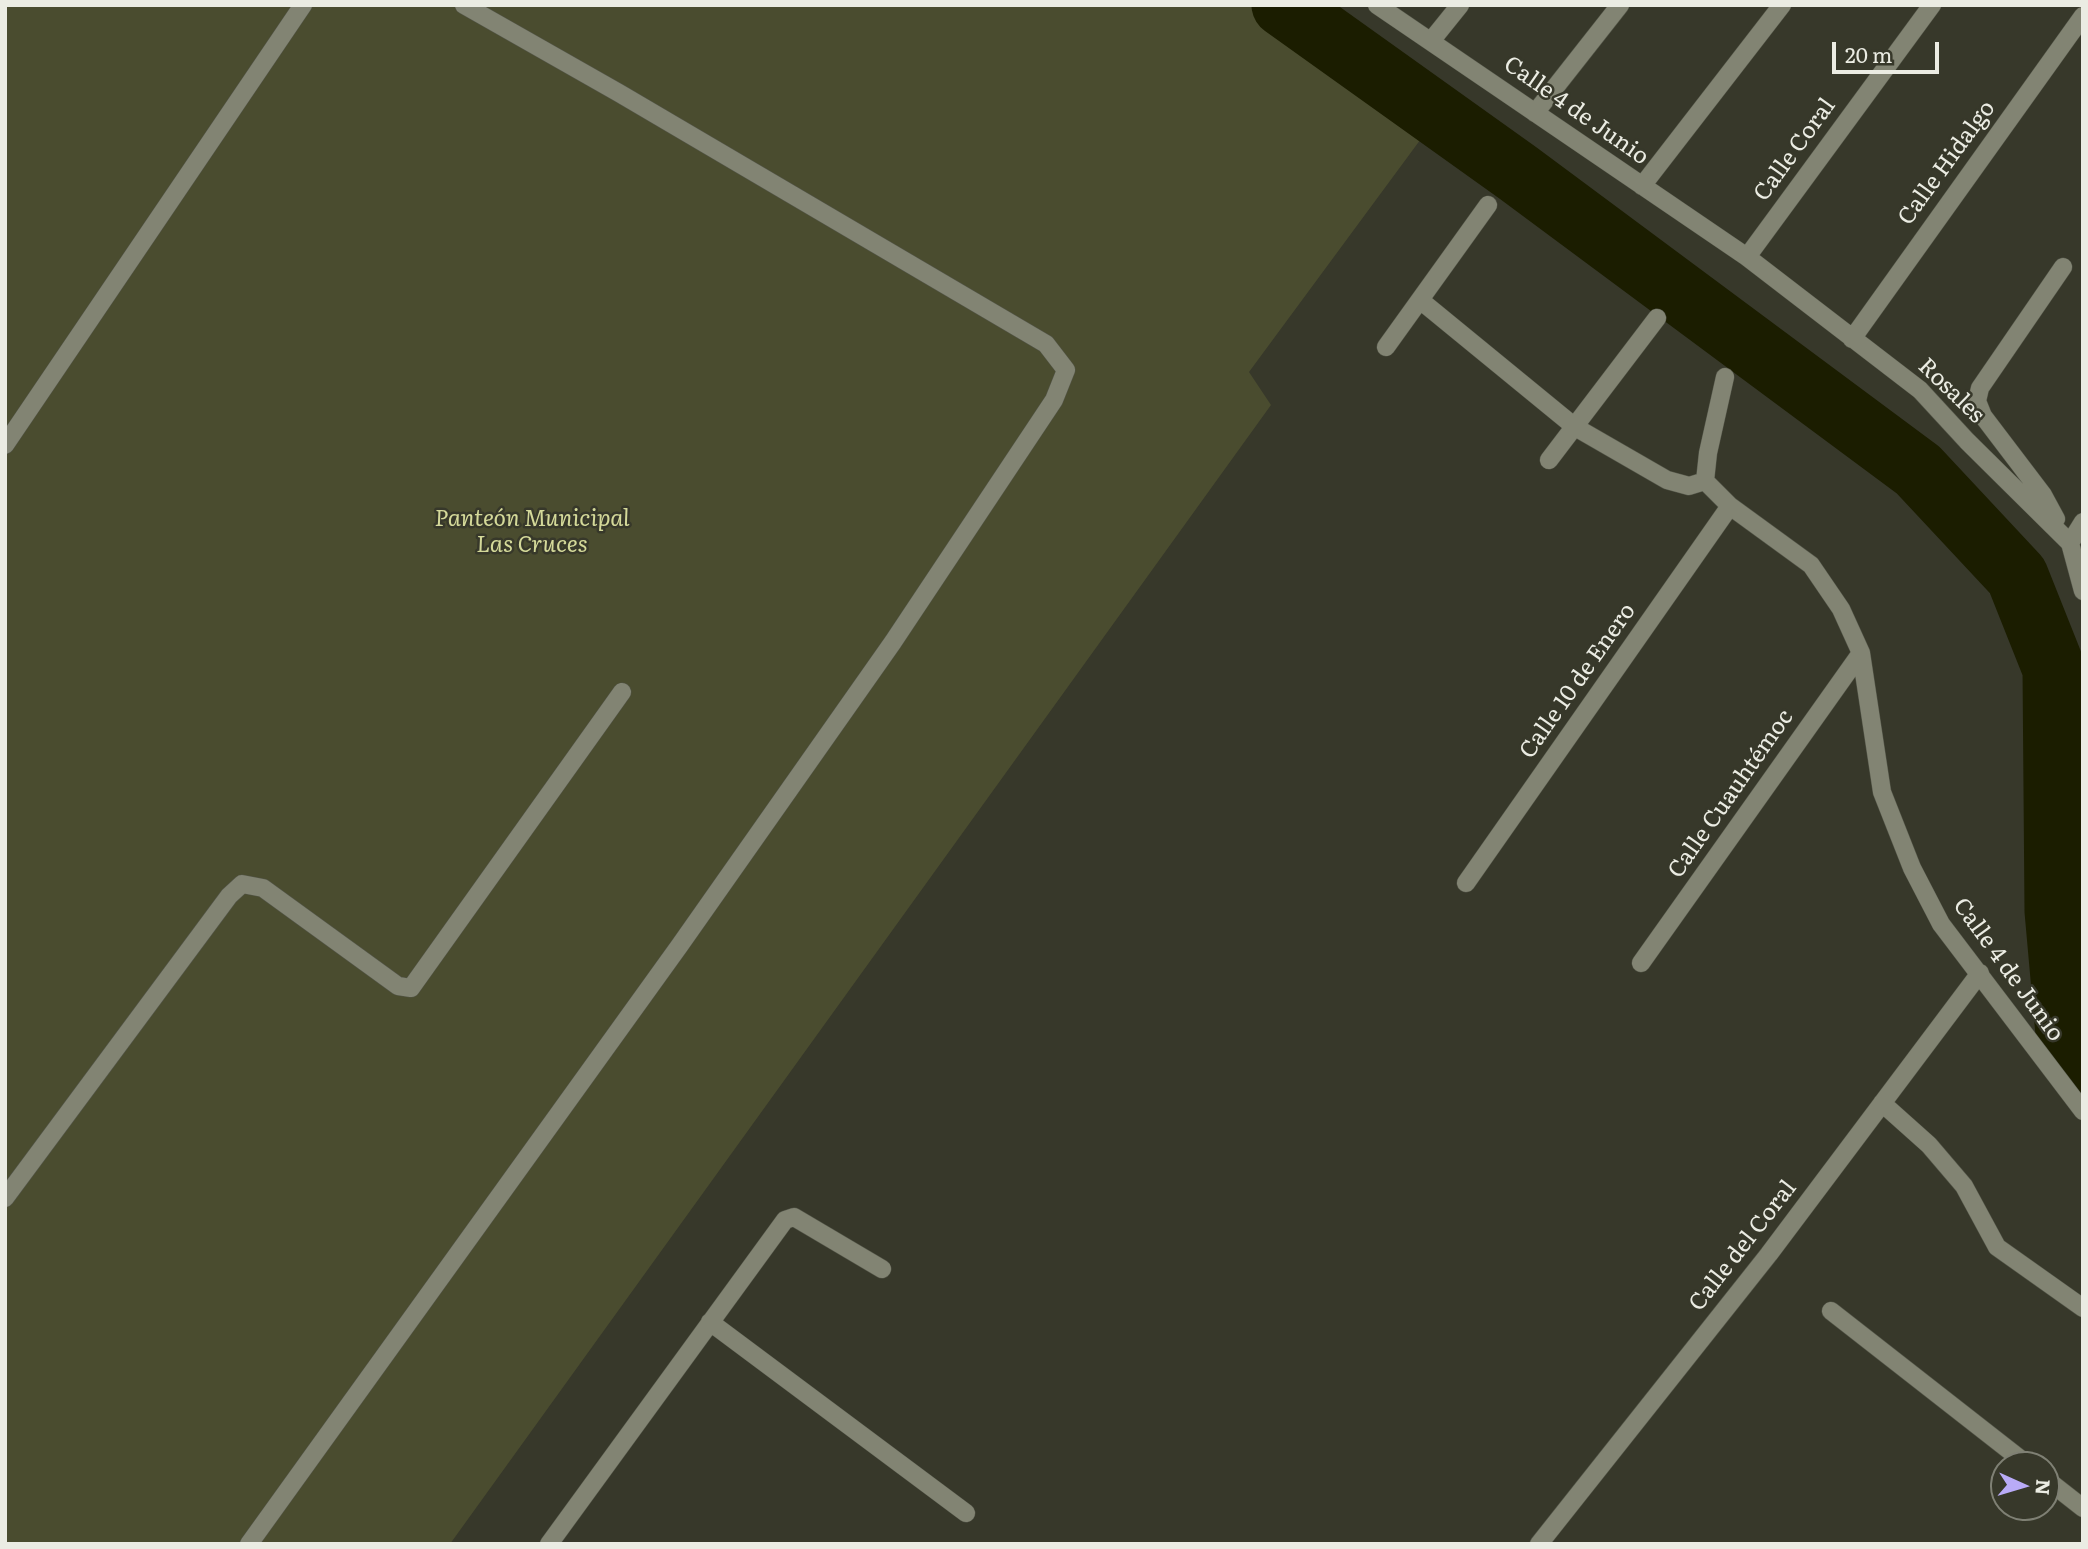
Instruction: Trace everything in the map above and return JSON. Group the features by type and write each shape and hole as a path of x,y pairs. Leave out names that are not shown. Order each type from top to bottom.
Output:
{"street":[{"path":"5,445 303,5"},
{"path":"248,1544 680,945 885,653 1054,400 1066,370 1046,344 464,5"},
{"name":"Calle 4 de Junio","path":"1377,5 1747,257"},
{"path":"1432,41 1460,5"},
{"path":"1535,113 1620,5"},
{"path":"1642,186 1782,5"},
{"name":"Calle Coral","path":"1747,257 1932,5"},
{"name":"Calle Hidalgo","path":"1852,339 2083,16"},
{"path":"1387,347 1488,205"},
{"name":"Rosales","path":"1747,257 1920,390 1967,441 2070,543"},
{"path":"2063,267 1980,388 1977,401 1983,416 2043,495 2070,543 2083,591"},
{"path":"1420,300 1574,428 1667,480 1689,486 1705,481 1708,453 1725,377"},
{"path":"1549,460 1657,318"},
{"name":"Calle 4 de Junio","path":"1705,481 1730,506 1811,565 1841,609 1861,653 1882,792 1912,868 1941,924 1980,973 2053,1075 2083,1111"},
{"name":"Calle 10 de Enero","path":"1466,883 1730,506"},
{"path":"2070,543 2083,522"},
{"name":"Calle Cuauhtémoc","path":"1641,963 1861,653"},
{"path":"5,1198 229,895 242,884 263,888 398,986 411,988 622,692"},
{"name":"Calle del Coral","path":"1539,1544 1769,1254 1980,973"},
{"path":"1882,1104 1929,1145 1964,1186 1997,1247 2083,1308"},
{"path":"549,1544 785,1220 794,1217 882,1269"},
{"path":"1831,1311 2010,1451"},
{"path":"710,1322 966,1513"},
{"path":"2060,1490 2083,1508"}],"green space":[{"name":"Panteón Municipal Las Cruces","path":"5,5 1256,5 1429,128 1249,372 1271,405 450,1544 5,1544"}],"waterway":[{"path":"1283,5 1518,173 1918,470 2017,576 2054,669 2056,911 2068,1045 2083,1062"}]}
